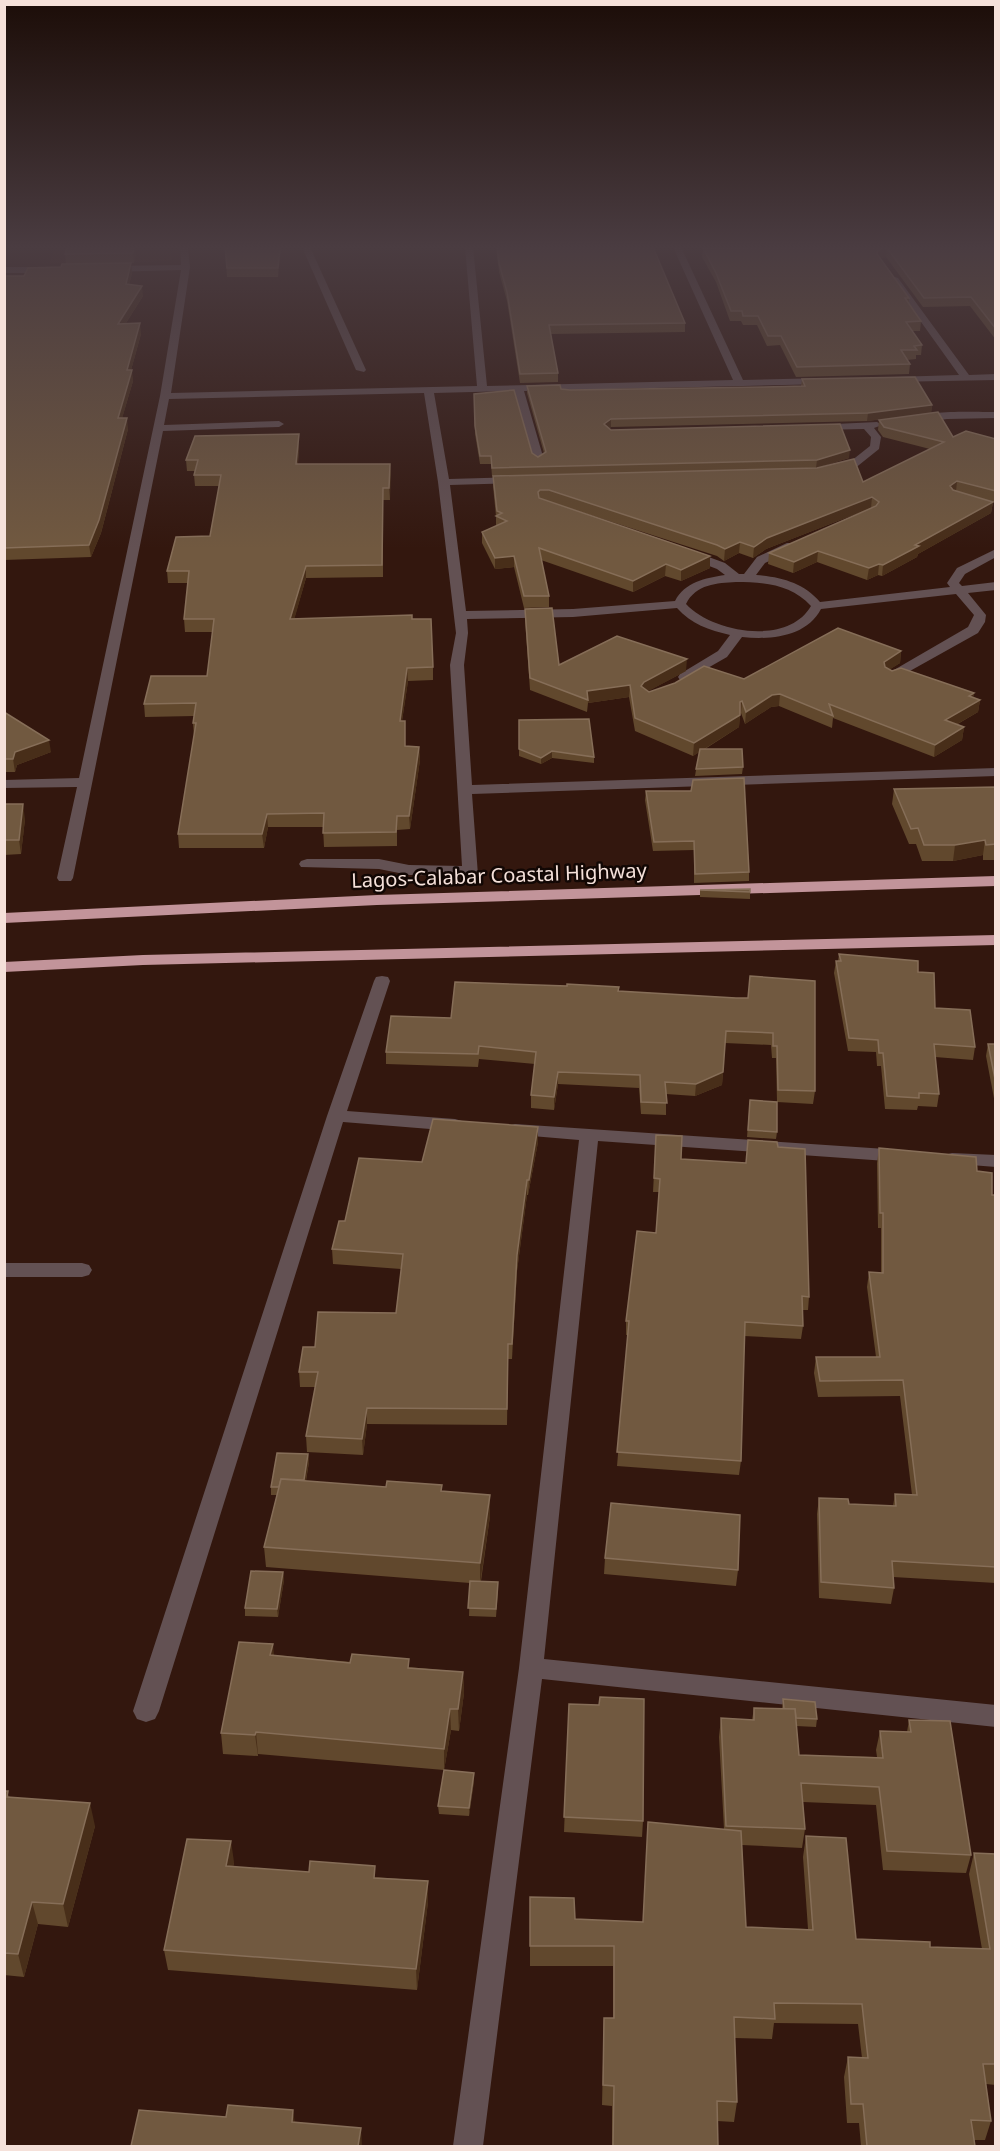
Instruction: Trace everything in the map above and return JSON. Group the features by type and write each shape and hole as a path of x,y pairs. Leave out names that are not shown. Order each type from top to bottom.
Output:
{"highway":[{"name":"Lagos-Calabar Coastal Highway","path":"4,918 401,899 996,881"},
{"path":"4,967 142,960 996,939"}],"street":[{"path":"64,878 159,428 173,347"},
{"path":"351,347 361,370"},
{"path":"478,347 482,390"},
{"path":"723,347 740,384"},
{"path":"944,347 966,378"},
{"path":"883,380 996,377"},
{"path":"165,396 835,381"},
{"path":"518,389 539,460"},
{"path":"307,864 379,864 409,870 470,873 457,665 462,633 444,482 429,391"},
{"path":"904,422 947,416 996,415"},
{"path":"159,428 279,424"},
{"path":"808,428 885,425"},
{"path":"824,473 850,467 875,447 876,437 867,426"},
{"path":"444,482 531,480"},
{"path":"742,578 761,560 804,541"},
{"path":"678,550 722,566 742,578"},
{"path":"892,677 973,630 979,622 980,615 953,583 961,571 996,552"},
{"path":"742,578 781,582 799,589 810,596 817,606 815,616 805,624 784,631 761,634 737,633 698,622 685,614 680,604 684,594 695,586 714,580 742,578"},
{"path":"817,606 996,586"},
{"path":"460,615 593,612 680,604"},
{"path":"669,686 719,657 729,648 737,633"},
{"path":"464,790 996,772"},
{"path":"4,784 85,782"},
{"path":"146,1711 336,1116 382,981"},
{"path":"336,1116 477,1127"},
{"path":"500,1129 996,1161"},
{"path":"468,2146 531,1668 589,1136"},
{"path":"4,1270 82,1270"},
{"path":"531,1668 996,1716"}],"building":[{"path":"4,347 133,347 127,370 132,370 118,418 127,418 99,520 89,545 4,548"},
{"path":"516,347 553,347 558,373 520,374"},
{"path":"787,347 915,347 917,350 901,350 910,364 797,367"},
{"path":"915,377 932,405 868,413 611,419 604,424 611,430 840,424 850,450 817,460 492,468 491,456 480,456 475,426 474,394 514,390 532,453 538,457 546,452 527,386 560,385 561,389 570,390 764,387 805,386 802,379"},
{"path":"938,412 953,437 966,431 996,439 996,491 957,481 950,486 953,490 993,502 883,565 879,564 869,568 818,551 794,562 769,553 876,506 879,502 872,497 767,538 754,547 740,542 725,549 549,490 540,490 539,498 710,556 681,570 666,564 633,581 539,548 549,596 524,596 514,556 495,558 482,532 507,521 496,516 502,513 497,511 493,476 817,468 854,459 863,482 944,442 884,427 879,420"},
{"path":"299,434 296,464 390,464 389,488 383,488 382,565 306,566 290,619 412,615 412,619 431,619 433,667 407,668 400,721 405,721 405,746 419,747 409,816 397,816 396,832 323,833 324,813 267,814 262,834 178,834 196,723 193,723 196,703 144,704 151,676 207,676 214,619 184,619 189,571 167,571 176,537 210,536 221,475 194,475 198,460 186,460 195,436"},
{"path":"552,608 559,665 617,636 687,659 644,682 641,686 649,692 675,683 704,666 744,679 838,628 901,651 884,662 885,667 892,671 901,668 974,693 969,696 980,700 945,720 964,727 935,745 829,704 833,716 780,694 772,695 746,712 742,701 740,702 740,715 694,743 635,718 630,685 587,691 588,700 530,678 525,609"},
{"path":"4,712 49,740 15,752 13,759 4,759"},
{"path":"589,719 594,757 552,751 541,758 519,749 519,720"},
{"path":"700,749 742,749 743,767 696,769"},
{"path":"744,778 749,872 695,874 694,841 654,842 646,791 691,791 693,780"},
{"path":"996,787 996,844 986,845 985,840 955,845 924,845 918,828 911,829 894,789"},
{"path":"4,804 23,804 19,840 4,840"},
{"path":"750,889 750,892 700,890"},
{"path":"839,954 918,961 918,972 934,973 935,1008 970,1010 975,1047 934,1044 939,1094 919,1093 919,1098 887,1096 883,1053 879,1053 878,1040 849,1038 836,961 841,961"},
{"path":"750,976 815,981 815,1091 778,1090 777,1046 773,1046 773,1033 726,1031 723,1072 696,1084 665,1082 667,1103 641,1102 640,1075 558,1072 554,1097 531,1095 536,1052 479,1046 478,1054 386,1052 391,1016 451,1018 455,982 567,986 567,984 619,987 618,991 748,998"},
{"path":"988,1044 996,1044 996,1084"},
{"path":"750,1100 777,1102 777,1132 748,1130"},
{"path":"433,1119 538,1127 529,1180 527,1180 517,1255 512,1344 508,1344 507,1409 367,1408 362,1439 306,1436 318,1372 299,1372 303,1347 315,1347 318,1312 396,1313 403,1254 332,1249 339,1221 345,1221 359,1158 422,1162"},
{"path":"656,1135 682,1136 681,1159 746,1163 748,1140 777,1142 778,1147 805,1149 809,1297 802,1296 803,1326 745,1322 741,1461 617,1452 629,1321 626,1321 637,1231 656,1233 660,1179 654,1178"},
{"path":"879,1148 976,1157 977,1171 992,1173 992,1195 996,1195 996,1567 892,1561 894,1588 821,1582 819,1498 848,1499 849,1504 896,1506 895,1494 917,1495 903,1380 820,1381 816,1357 880,1357 869,1272 883,1273 883,1213 880,1213"},
{"path":"277,1453 308,1454 304,1480 281,1479 279,1487 271,1487"},
{"path":"281,1479 386,1487 387,1481 442,1485 441,1491 490,1495 480,1563 264,1547"},
{"path":"611,1503 740,1515 738,1570 605,1558"},
{"path":"251,1571 283,1572 277,1609 245,1608"},
{"path":"470,1581 498,1582 496,1609 468,1608"},
{"path":"239,1642 273,1644 270,1655 350,1663 352,1654 409,1659 408,1668 463,1672 458,1709 450,1709 444,1749 256,1732 255,1735 221,1733"},
{"path":"600,1697 644,1699 643,1821 564,1817 569,1704 599,1705"},
{"path":"783,1699 815,1702 817,1719 796,1718 795,1709 784,1709"},
{"path":"754,1708 795,1709 799,1755 883,1758 880,1731 911,1732 909,1720 950,1721 971,1855 887,1851 879,1787 801,1783 805,1829 726,1826 721,1718 754,1720"},
{"path":"444,1770 474,1773 469,1808 438,1806"},
{"path":"4,1791 8,1791 7,1797 90,1803 63,1904 32,1902 18,1954 4,1953"},
{"path":"648,1822 741,1831 746,1927 813,1930 806,1836 846,1838 856,1939 930,1942 930,1947 990,1949 974,1853 996,1854 996,2064 983,2064 991,2121 971,2120 975,2146 867,2146 863,2104 851,2104 848,2057 868,2058 862,2004 774,2003 775,2019 734,2017 737,2102 717,2101 718,2146 613,2146 614,2086 603,2085 604,2018 614,2018 614,1946 530,1946 530,1897 574,1898 575,1919 643,1922"},
{"path":"187,1839 231,1841 226,1866 309,1872 310,1861 375,1866 374,1878 428,1881 416,1969 164,1950"},
{"path":"228,2105 293,2110 292,2122 361,2128 358,2146 131,2146 139,2110 226,2117"}]}
